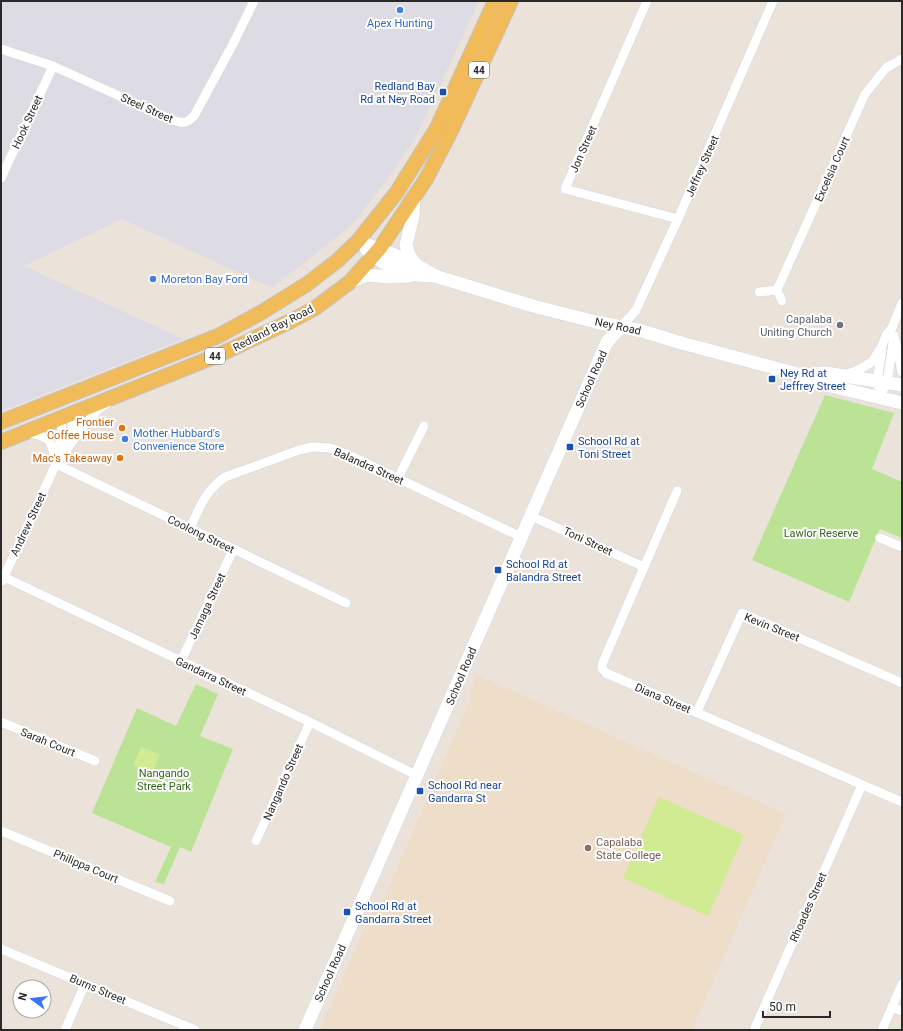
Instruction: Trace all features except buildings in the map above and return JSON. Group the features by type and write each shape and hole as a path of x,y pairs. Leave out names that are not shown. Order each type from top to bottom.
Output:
{"main road":[{"name":"Redland Bay Road","path":"1,422 218,336 262,312 307,284 337,261 358,241 397,192 437,128 495,1"},
{"name":"Redland Bay Road","path":"1,442 221,354 315,308 350,282 377,252 414,198 451,131 511,1"},
{"path":"350,282 367,275 389,277 416,270 406,245 413,216 414,198"},
{"name":"Ney Road","path":"358,241 377,252 416,270 435,276 540,307 596,322 622,326 802,375 822,384 902,403"},
{"name":"School Road","path":"305,1030 418,776 607,342 622,326"},
{"name":"Ney Road","path":"802,375 825,373 902,385"},
{"path":"60,399 66,415"}],"street":[{"name":"Steel Street","path":"1,49 53,66 170,119 181,123 188,122 198,109 254,1"},
{"name":"Jon Street","path":"647,1 565,189 678,219"},
{"name":"Jeffrey Street","path":"622,326 636,310 678,219 773,1"},
{"name":"Excelsia Court","path":"777,290 865,94 886,68 902,59"},
{"name":"Hook Street","path":"1,178 53,66"},
{"path":"759,292 777,290 782,301"},
{"path":"879,397 893,332 902,302"},
{"path":"843,376 872,362 882,346 886,336 893,332"},
{"path":"893,332 902,372"},
{"path":"882,346 882,382"},
{"name":"Andrew Street","path":"2,580 56,464 86,423 99,409 122,394"},
{"name":"Andrew Street","path":"66,415 72,426 66,450"},
{"name":"Andrew Street","path":"56,464 66,415"},
{"path":"398,478 424,426"},
{"path":"24,433 38,434 50,441 56,464"},
{"name":"Balandra Street","path":"190,528 203,501 215,484 225,477 299,450 312,447 330,448 347,454 521,537"},
{"name":"Coolong Street","path":"56,464 346,603"},
{"name":"Diana Street","path":"677,491 603,662 602,668 606,673 902,802"},
{"name":"Toni Street","path":"531,516 644,567"},
{"path":"880,538 902,547"},
{"name":"Jamaga Street","path":"181,661 233,550"},
{"name":"Gandarra Street","path":"2,580 181,661 310,722 418,776"},
{"name":"Kevin Street","path":"697,712 742,613 902,683"},
{"name":"Sarah Court","path":"1,722 95,761"},
{"name":"Nangando Street","path":"256,841 310,722"},
{"name":"Rhoades Street","path":"754,1030 862,785"},
{"name":"Philippa Court","path":"1,831 170,901"},
{"name":"Burns Street","path":"1,949 195,1030"},
{"path":"65,1030 85,984"},
{"path":"882,1030 902,984"},
{"path":"892,1007 902,1011"}],"shaded area":[{"path":"1,1 479,1 417,135 387,180 352,225 272,288 122,219 24,266 183,339 1,411"},
{"name":"Capalaba State College","path":"475,674 786,814 692,1030 320,1030 373,909 384,898 469,703"}],"green space":[{"name":"Lawlor Reserve","path":"825,395 894,413 872,469 902,482 902,538 880,529 849,602 752,560"},
{"name":"Nangando Street Park","path":"196,684 218,694 200,736 233,749 191,852 180,847 164,884 155,882 171,847 92,813 137,708 176,726"},
{"path":"141,747 160,755 152,773 133,765"},
{"path":"659,797 744,835 708,916 623,878"}],"place":[{"name":"Apex Hunting","path":"400,10"},
{"name":"Redland Bay Rd at Ney Road","path":"443,92"},
{"name":"Moreton Bay Ford","path":"153,279"},
{"name":"Capalaba Uniting Church","path":"840,325"},
{"name":"Ney Rd at Jeffrey Street","path":"772,379"},
{"name":"Frontier Coffee House","path":"122,428"},
{"name":"Mother Hubbard's Convenience Store","path":"125,439"},
{"name":"School Rd at Toni Street","path":"570,447"},
{"name":"Mac's Takeaway","path":"120,458"},
{"name":"School Rd at Balandra Street","path":"498,570"},
{"name":"School Rd near Gandarra St","path":"420,791"},
{"name":"Capalaba State College","path":"588,848"},
{"name":"School Rd at Gandarra Street","path":"347,912"}]}
